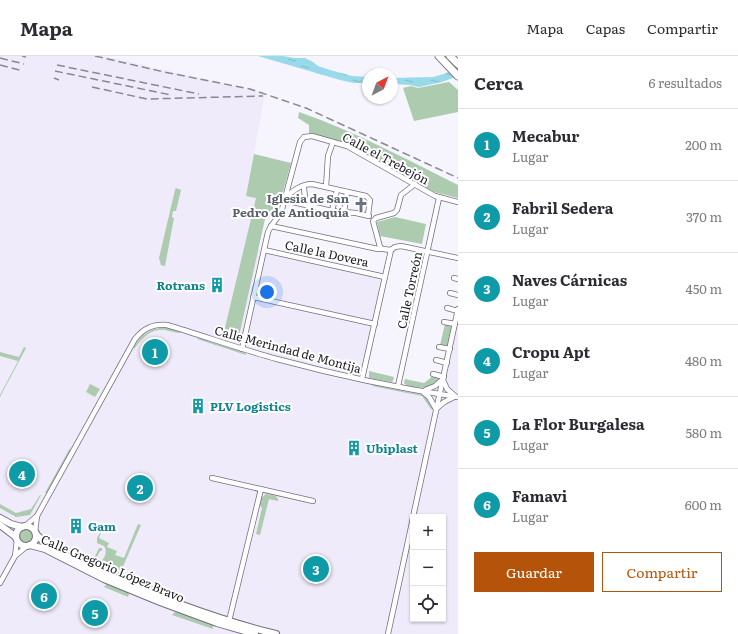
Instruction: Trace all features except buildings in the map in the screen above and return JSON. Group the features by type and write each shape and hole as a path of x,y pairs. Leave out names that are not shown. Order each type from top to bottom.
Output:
{"highway":[{"path":"439,56 458,76"},
{"path":"450,56 458,64"}],"main road":[{"path":"0,518 12,524 30,526 36,533 35,541 29,546 22,545 0,525"},
{"path":"16,538 17,531 24,526"},
{"name":"Calle Gregorio López Bravo","path":"36,533 49,545 103,573 164,599 229,621 276,634"},
{"name":"Calle Gregorio López Bravo","path":"29,546 45,549 104,579 160,602 223,625 255,634"}],"street":[{"name":"Calle el Trebejón","path":"284,200 300,142 304,137 310,136 347,146 439,198 458,202"},
{"path":"326,187 328,156 333,142"},
{"path":"242,349 270,226 280,216 284,200 291,193 306,184 312,184 369,198 368,215"},
{"path":"374,220 394,213 401,195 415,184"},
{"path":"303,202 305,198 304,188"},
{"path":"332,211 336,190"},
{"path":"344,212 347,192"},
{"name":"Calle Torreón","path":"398,386 439,198"},
{"path":"284,200 332,211 368,215 374,220"},
{"path":"374,220 378,243 381,249"},
{"path":"270,226 378,249 391,250 401,246 458,258"},
{"name":"Calle la Dovera","path":"264,250 385,277"},
{"path":"362,379 391,250"},
{"path":"450,293 458,295"},
{"path":"254,297 374,324"},
{"path":"414,514 458,310 447,308"},
{"path":"444,322 455,324"},
{"name":"Calle Merindad de Montija","path":"37,516 135,339 140,333 151,326 167,325 285,361 362,379 457,397"},
{"path":"439,346 450,349"},
{"path":"436,360 447,363"},
{"path":"433,374 444,378"},
{"path":"436,409 429,397 422,391 435,386 444,378"},
{"path":"444,378 444,385 457,397"},
{"path":"436,409 444,402 457,397"},
{"path":"212,478 313,501"},
{"path":"229,621 260,489"},
{"path":"24,526 37,516"},
{"path":"36,533 37,516"},
{"path":"388,634 410,532"},
{"path":"15,556 16,538"},
{"path":"0,583 15,556 29,546"}],"shaded area":[{"path":"0,56 104,56 265,93 246,196 256,197 245,247 385,277 362,379 439,394 458,309 458,634 0,634"}],"green space":[{"path":"449,82 458,90 458,112 414,121 403,88 411,86 418,88"},
{"path":"299,112 360,137 458,185 458,198 434,192 347,144 309,133 309,125 298,118"},
{"path":"254,154 291,163 277,213 265,219 238,341 223,336 256,198 246,196"},
{"path":"176,188 181,190 176,211 173,211 172,217 174,218 165,266 161,265 159,258"},
{"path":"395,217 426,224 422,244 380,236 377,222"},
{"path":"445,324 452,325 448,347 440,345"},
{"path":"160,328 169,328 181,333 165,330 151,332 134,349 136,343 145,334"},
{"path":"198,338 245,352 246,355 197,339"},
{"path":"24,347 26,348 0,397 18,361 0,356 0,352 19,357"},
{"path":"369,371 394,377 393,381 391,382 369,378"},
{"path":"433,376 440,378 436,383 426,387 418,388 404,383 405,379 424,383"},
{"path":"90,384 100,389 95,397 86,392"},
{"path":"374,385 423,395 430,401 433,410 422,396 372,386"},
{"path":"70,448 70,451 47,493 45,493"},
{"path":"266,494 276,496 278,501 269,499 260,535 256,534 262,508 259,504 261,498"},
{"path":"40,495 30,515 16,517 0,508 0,504 16,513 31,509"},
{"path":"138,524 141,525 121,571 94,558 99,548 102,548 102,551 100,551 97,557 102,560 105,555 106,549 104,546 97,543 97,538 103,527 99,538 109,543 107,547 117,551 115,555 124,558"},
{"path":"26,529 31,531 33,536 31,541 26,543 21,541 19,536 21,531"},
{"path":"60,543 90,558 89,561 86,562 61,549 59,547"},
{"path":"94,560 123,574 119,577 93,565 92,563"},
{"path":"128,576 165,591 161,594 129,581"},
{"path":"107,583 128,592 128,597 104,587"},
{"path":"176,611 211,623 213,629 172,615"}],"water":[{"path":"258,56 305,58 318,66 330,70 352,76 362,77 362,83 340,80"},
{"path":"458,67 458,76 442,82 419,87 398,84 398,78 433,77 444,74"}],"railway":[{"path":"22,56 26,57"},
{"path":"95,56 164,72 250,89 306,108 458,178"},
{"path":"0,58 24,64"},
{"path":"0,65 23,71"},
{"path":"57,65 199,94"},
{"path":"55,71 171,95"},
{"path":"54,78 59,80"},
{"path":"92,87 147,99 263,96"}],"place":[{"name":"Iglesia de San Pedro de Antioquía","path":"361,205"},
{"name":"Rotrans","path":"217,285"},
{"name":"Mecabur","path":"155,352"},
{"name":"PLV Logistics","path":"198,406"},
{"name":"Ubiplast","path":"354,448"},
{"name":"Cropu Apt","path":"22,474"},
{"name":"Fabril Sedera","path":"140,488"},
{"name":"Gam","path":"76,526"},
{"name":"Naves Cárnicas","path":"316,569"},
{"name":"Famavi","path":"44,596"},
{"name":"La Flor Burgalesa","path":"95,613"}]}
